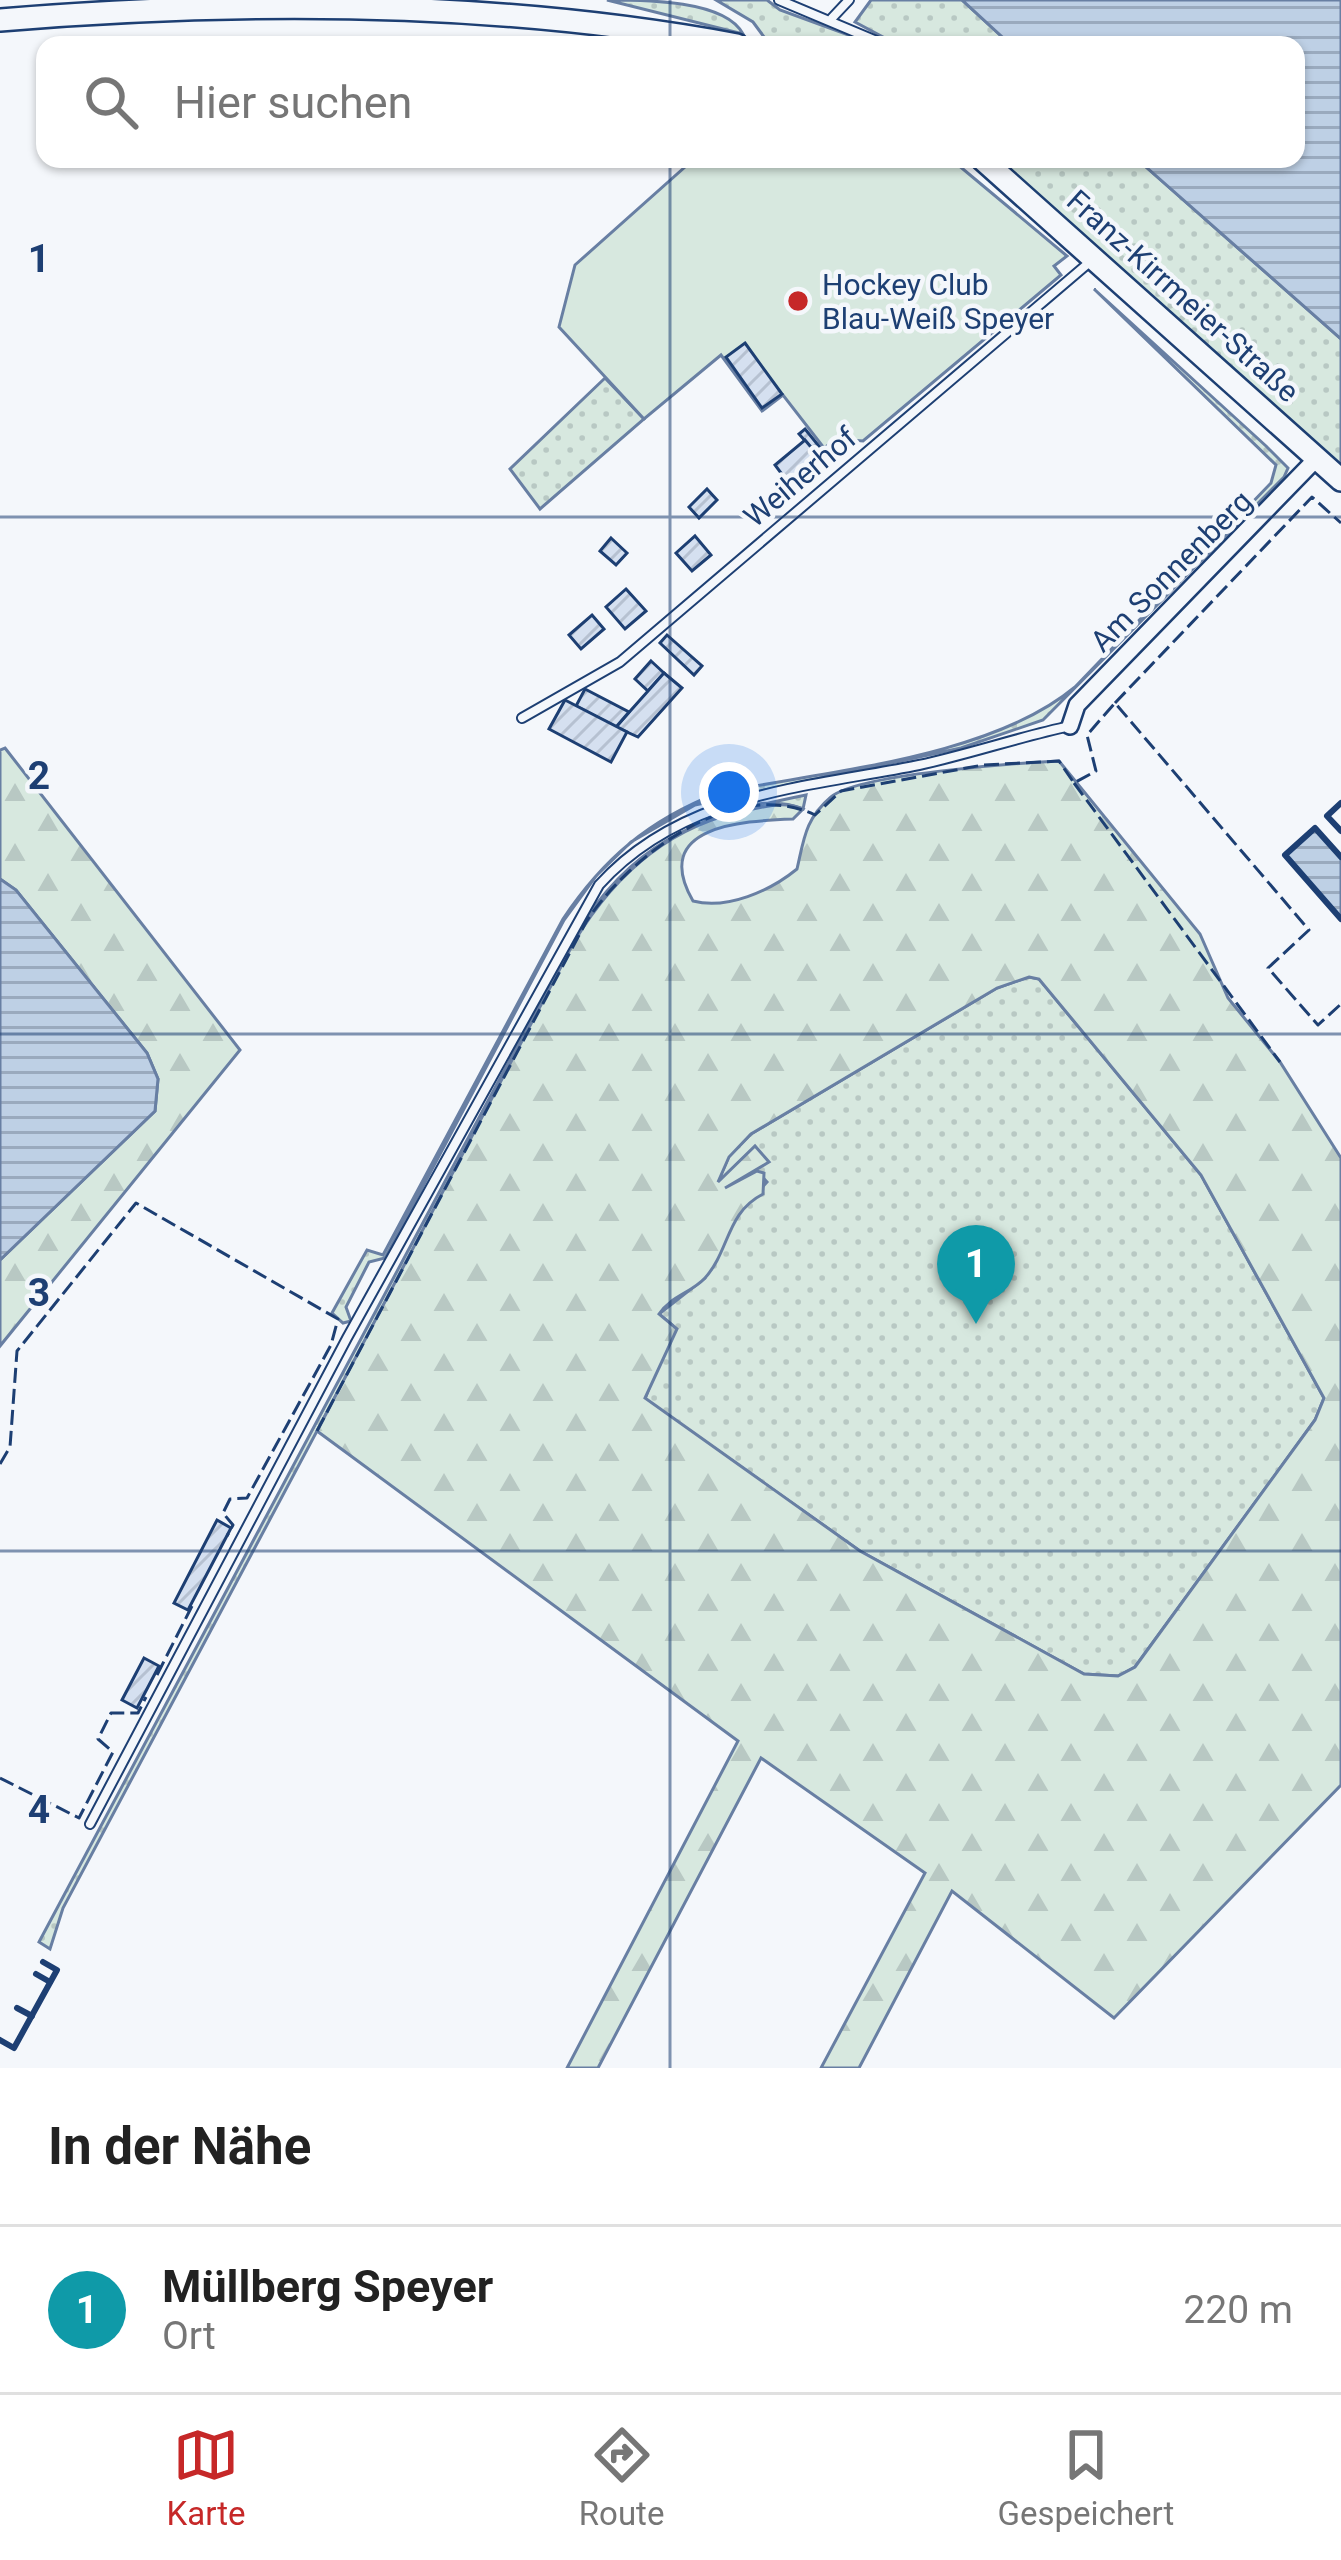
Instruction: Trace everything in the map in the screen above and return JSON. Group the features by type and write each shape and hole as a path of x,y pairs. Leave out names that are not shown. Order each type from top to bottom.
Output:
{"street":[{"path":"0,20 257,2 428,7 622,23 690,36"},
{"name":"Franz-Kirrmeier-Straße","path":"993,168 1097,256 1341,480"},
{"name":"Am Sonnenberg","path":"1070,726 1078,705 1317,458"}],"lane":[{"path":"779,0 868,36"},
{"path":"832,18 849,0"},
{"name":"Weiherhof","path":"522,718 620,662 1097,256"},
{"path":"90,1824 347,1338 599,885 657,834 716,806 961,756 1070,726"}],"green space":[{"path":"607,0 702,8 720,14 743,34"},
{"path":"716,0 767,0 780,10 851,36 763,36 753,22"},
{"path":"871,0 962,0 1001,36 881,36 855,22"},
{"name":"Hockey Club Blau-Weiß Speyer","path":"684,168 962,168 1067,256 1054,266 1061,275 863,441 837,439 824,448 783,395 762,411 721,355 644,419 559,327 575,265"},
{"path":"1005,168 1147,168 1341,339 1341,470"},
{"path":"1094,289 1288,468 1043,720 961,748 695,805 634,840 670,816 718,793 953,746 1040,711 1075,687 1271,483 1276,465"},
{"path":"605,378 644,419 540,509 510,469"},
{"path":"5,748 240,1050 0,1346 0,1260 155,1111 158,1079 147,1053 16,890 0,879 0,750"},
{"path":"1059,761 1200,934 1228,998 1280,1062 1341,1158 1341,1785 1114,2018 952,1891 859,2068 821,2068 925,1873 761,1758 598,2068 567,2068 738,1741 317,1431 574,942 607,895 647,856 720,817 776,805 803,809 793,819 727,826 692,843 683,857 683,876 693,901 734,901 774,885 797,869 816,813 847,789 904,776","holes":["1029,977 1039,979 1201,1175 1324,1398 1315,1420 1135,1667 1118,1676 1084,1674 860,1551 645,1398 677,1329 659,1314 705,1278 742,1211 763,1194 764,1173 757,1171 725,1188 769,1162 755,1146 718,1182 729,1157 751,1134 997,988"]},
{"path":"806,795 803,809 764,804"},
{"path":"764,804 738,811 700,824 719,815"},
{"path":"700,824 636,867 596,907 63,1908 50,1949 39,1942 584,921 630,867 655,848"},
{"path":"596,877 564,920 385,1258 369,1262 346,1307 351,1321 343,1323 332,1313 367,1250 383,1255 563,919"},
{"path":"1029,977 1039,979 1201,1175 1324,1398 1315,1420 1135,1667 1118,1676 1084,1674 860,1551 645,1399 672,1325 659,1314 705,1278 732,1221 767,1182 757,1171 728,1190 737,1176 768,1162 755,1147 718,1182 729,1156 751,1134 997,988"}],"water":[{"path":"962,0 1341,0 1341,339 1147,168 1305,168 1305,36 1001,36"},
{"path":"1315,828 1341,857 1341,919 1285,855"},
{"path":"0,879 16,890 147,1053 158,1079 155,1111 0,1260"}],"building":[{"path":"745,343 782,394 762,408 726,357"},
{"path":"805,429 831,461 796,491 790,485 821,459 799,434"},
{"path":"805,440 821,459 790,485 775,465"},
{"path":"707,489 717,500 699,518 689,507"},
{"path":"695,536 711,555 692,571 676,553"},
{"path":"611,538 627,553 616,565 600,551"},
{"path":"626,589 646,611 625,629 606,607"},
{"path":"592,615 604,629 581,649 569,635"},
{"path":"667,635 702,666 694,675 660,643"},
{"path":"651,661 664,673 648,691 635,679"},
{"path":"664,673 682,688 638,737 616,727"},
{"path":"585,689 629,712 616,727 576,706"},
{"path":"565,700 627,732 611,762 549,729"},
{"path":"217,1520 231,1528 188,1610 174,1603"},
{"path":"144,1658 159,1666 137,1708 122,1700"}],"fence":[{"path":"1115,703 1312,497 1341,523"},
{"path":"317,1431 586,922 656,849 718,814 751,806 784,806 815,815 841,791 983,765 1059,761 1074,783 1096,771 1087,735 1115,703 1309,930 1268,968 1318,1025 1341,1004"},
{"path":"1074,783 1280,1062"},
{"path":"0,1464 10,1447 17,1351 136,1203 338,1319 331,1345 247,1498 230,1499 223,1513 233,1525 227,1536"},
{"path":"157,1675 192,1606"},
{"path":"0,1778 79,1818 113,1752 98,1739 111,1713 138,1713 146,1697"}],"wall":[{"path":"1341,803 1327,816 1341,831"},
{"path":"1341,857 1315,828 1285,855 1341,919"},
{"path":"0,2040 14,2048 57,1970 43,1962"},
{"path":"36,1974 50,1982"},
{"path":"17,2008 32,2016"}],"place":[{"name":"Hockey Club Blau-Weiß Speyer","path":"798,301"},
{"name":"Müllberg Speyer","path":"976,1324"}]}
